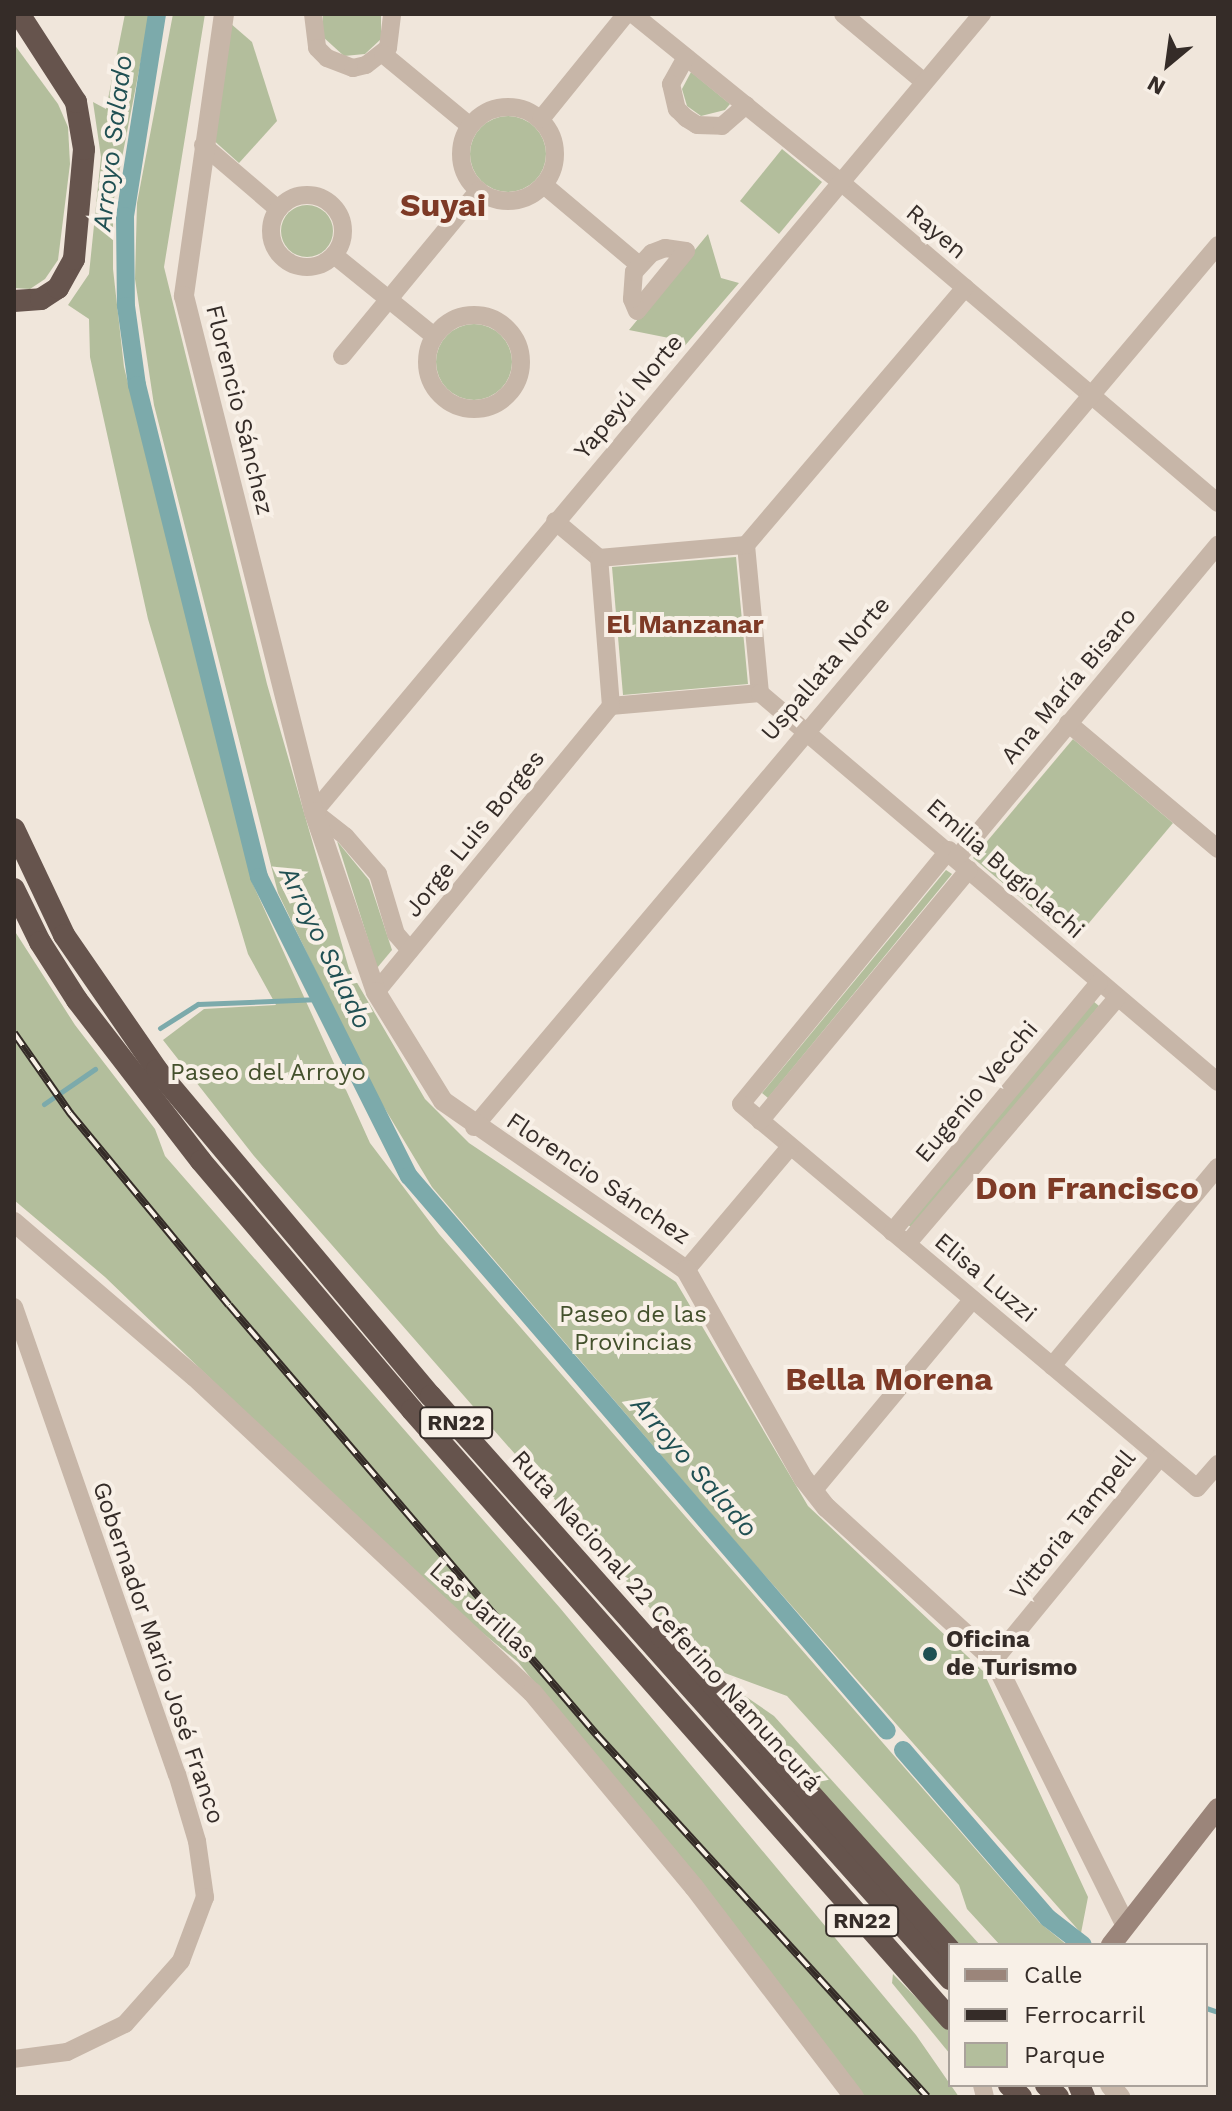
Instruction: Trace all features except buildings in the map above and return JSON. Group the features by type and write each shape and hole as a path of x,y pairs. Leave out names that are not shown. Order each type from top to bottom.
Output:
{"highway":[{"path":"14,301 41,299 58,288 74,259 84,149 76,102 19,21"},
{"name":"Ruta Nacional 22 Ceferino Namuncurá","path":"14,829 64,935 157,1070 431,1396 948,1977"},
{"name":"Ruta Nacional 22 Ceferino Namuncurá","path":"14,889 40,942 77,1000 201,1161 412,1410 948,2017"},
{"path":"14,899 40,942"},
{"path":"597,1582 698,1668 948,1948"}],"main road":[{"path":"1112,1943 1218,1808"}],"street":[{"name":"Florencio Sánchez","path":"224,14 184,296 314,812 376,992 443,1101 474,1127 686,1270 813,1491 994,1660 1125,1924"},
{"path":"313,14 312,35 327,58 353,68 383,54 393,35 392,14"},
{"path":"541,119 626,14"},
{"name":"Rayen","path":"633,14 842,183 1218,503"},
{"path":"843,14 924,82"},
{"name":"Yapeyú Norte","path":"314,812 982,14"},
{"path":"383,54 470,126"},
{"path":"686,57 671,84 677,109 686,118 697,125 722,126 746,105"},
{"path":"506,106 541,119 554,139 556,154 544,185 520,200 505,201 479,190 461,161 470,126 490,109 506,106"},
{"path":"203,145 278,209"},
{"path":"544,185 639,265"},
{"path":"342,356 479,190"},
{"path":"306,194 329,201 344,232 334,255 303,267 281,257 270,234 278,209 306,194"},
{"name":"Uspallata Norte","path":"474,1127 804,731 1092,398 1218,245"},
{"path":"334,255 434,336"},
{"path":"555,521 599,558 746,545 965,288"},
{"path":"464,315 504,325 520,349 521,363 511,392 485,408 469,409 441,396 427,369 434,336 464,315"},
{"path":"599,558 611,706 760,693 746,545"},
{"name":"Ana María Bisaro","path":"760,1121 958,859 1218,545"},
{"name":"Emilia Bugiolachi","path":"760,693 1218,1082"},
{"name":"Jorge Luis Borges","path":"376,992 611,706"},
{"path":"1068,723 1217,847"},
{"path":"314,812 345,836 378,874 396,934 410,950"},
{"name":"Ana María Bisaro","path":"741,1104 958,859"},
{"name":"Eugenio Vecchi","path":"899,1238 1099,983"},
{"name":"Eugenio Vecchi","path":"899,1238 1117,998"},
{"name":"Elisa Luzzi","path":"741,1104 1197,1488 1218,1464"},
{"path":"686,1270 790,1147"},
{"path":"1052,1366 1218,1167"},
{"name":"Las Jarillas","path":"14,1222 195,1377 532,1692 694,1887 854,2097"},
{"path":"813,1491 972,1300"},
{"name":"Gobernador Mario José Franco","path":"14,1307 177,1774 197,1841 205,1897 181,1961 125,2024 67,2052 14,2059"},
{"name":"Vittoria Tampell","path":"994,1660 1160,1457"}],"green space":[{"name":"Paseo del Arroyo","path":"125,14 150,14 113,204 113,269 124,367 252,882 370,1143 439,1234 1040,1923 1065,1943 998,1943 967,1909 959,1885 787,1696 714,1669 690,1654 254,1156 163,1040 204,1009 276,1005 248,954 148,619 90,357 89,319 68,305 89,274 101,157 93,102 106,109"},
{"name":"Paseo de las Provincias","path":"173,14 205,14 164,267 267,684 349,969 425,1099 469,1143 676,1282 808,1506 983,1671 1088,1897 1081,1933 737,1544 432,1187 370,1084 278,893 154,405 135,279 137,203"},
{"path":"323,14 381,14 381,39 365,54 344,56 322,36"},
{"path":"230,23 252,42 277,121 239,163 211,138"},
{"path":"14,44 58,104 68,127 70,164 58,260 45,279 30,289 14,288"},
{"path":"691,72 730,104 725,110 701,116 687,106 682,89"},
{"path":"508,116 522,119 535,127 543,140 546,154 543,168 535,181 522,189 508,192 494,189 481,181 473,168 470,154 473,140 481,127 494,119"},
{"path":"782,149 822,182 779,234 740,201"},
{"path":"307,205 325,213 333,231 325,249 307,257 289,249 281,231 289,213"},
{"path":"708,234 721,278 739,283 676,356 669,338 629,330"},
{"path":"474,324 488,327 501,335 509,348 512,362 509,376 501,389 488,397 474,400 460,397 447,389 439,376 436,362 439,348 447,335 460,327"},
{"path":"736,557 748,684 623,695 612,567"},
{"path":"1073,739 1173,823 1073,942 973,858"},
{"path":"337,841 369,880 392,950 377,968"},
{"path":"946,870 952,874 768,1098 762,1093"},
{"path":"14,930 75,1025 155,1129 165,1156 560,1608 916,2035 948,2081 948,2087 952,2087 959,2097 865,2097 518,1662 430,1590 105,1277 14,1200"},
{"path":"1093,1001 1099,1006 912,1228 906,1223"},
{"path":"728,1691 745,1696 774,1716 978,1943 952,1943"},
{"path":"893,1974 948,2030 948,2052 892,1983"}],"waterway":[{"name":"Arroyo Salado","path":"157,14 125,216 126,306 137,385 259,877 409,1176 887,1731"},
{"path":"160,1028 198,1004 320,999"},
{"path":"44,1104 95,1069"},
{"name":"Arroyo Salado","path":"903,1750 1048,1918 1080,1943"},
{"name":"Arroyo Salado","path":"1208,2009 1218,2012"}],"railway":[{"path":"14,1033 70,1113 229,1305 596,1734 927,2097"}],"place":[{"name":"Oficina de Turismo","path":"930,1654"}],"district":[{"name":"Suyai","path":"443,205"},
{"name":"El Manzanar","path":"685,625"},
{"name":"Don Francisco","path":"1087,1188"},
{"name":"Bella Morena","path":"889,1379"}]}
